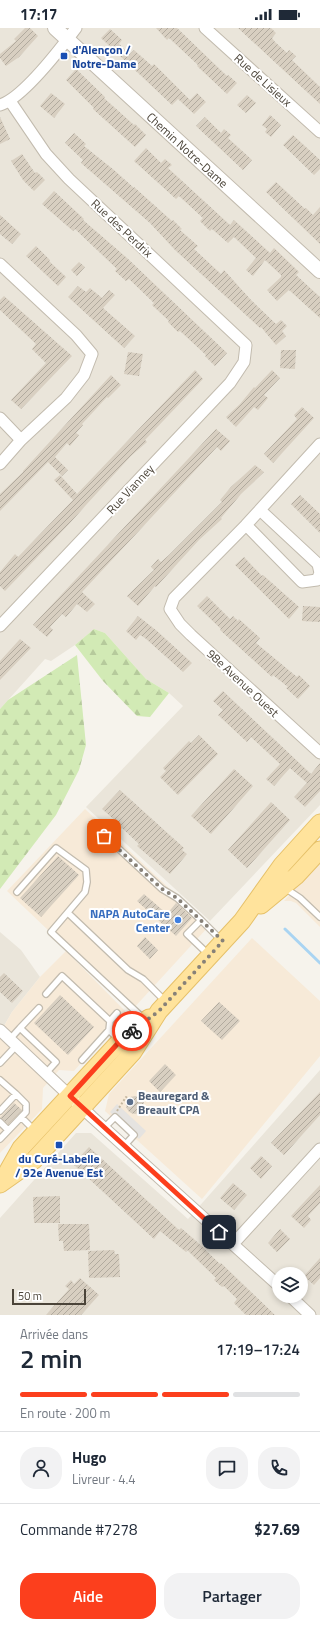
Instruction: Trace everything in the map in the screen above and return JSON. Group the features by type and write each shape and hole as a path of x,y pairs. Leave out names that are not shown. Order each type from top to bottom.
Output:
{"main road":[{"path":"278,882 282,865 320,822"},
{"path":"3,1177 21,1148 36,1132 76,1102 133,1052 155,1015 278,882 296,876 320,850"},
{"path":"3,1177 34,1160 76,1102 115,1035 155,1015"}],"street":[{"name":"Chemin Notre-Dame","path":"54,28 320,271"},
{"path":"5,103 29,84 76,28"},
{"name":"Rue de Lisieux","path":"205,28 320,132"},
{"name":"Rue des Perdrix","path":"5,103 46,154 69,179 246,345"},
{"path":"0,264 76,334 92,354 84,375 66,398 21,440 1,462"},
{"name":"Rue Vianney","path":"0,626 230,383 244,362 246,345"},
{"path":"0,418 21,440"},
{"path":"260,510 318,564 320,573 317,580 302,582 246,525 320,444"},
{"name":"98e Avenue Ouest","path":"246,525 174,598 170,609 180,624 191,635 320,753"},
{"path":"0,1030 104,1128 272,1280"},
{"path":"233,1244 320,1149"},
{"path":"297,1303 310,1315"},
{"path":"316,1315 320,1311"}],"lane":[{"path":"104,836 162,889 177,898 223,941"},
{"path":"17,892 56,848 82,866 86,870 87,875 86,892 51,932 155,1015"},
{"path":"278,882 290,893 300,898 320,917"},
{"path":"68,913 128,970 143,979 155,1015"},
{"path":"201,920 188,934 210,956"},
{"path":"46,994 62,976 110,1021 115,1035 82,1060"},
{"path":"0,1063 20,1028 39,1008"},
{"path":"110,1021 117,1013"},
{"path":"20,1028 56,1062 46,1073"},
{"path":"0,1080 26,1104 26,1112 0,1139"},
{"path":"0,1112 16,1094"},
{"path":"21,1117 36,1132"},
{"path":"104,1128 114,1117 134,1135 124,1146"},
{"path":"0,1122 8,1130"}],"path":[{"path":"121,1108 122,1102 126,1097 128,1099"}],"shaded area":[{"path":"0,28 320,28 320,805 210,921 86,807 183,706 169,693 146,679 105,633 94,629 75,645 51,661 45,659 0,709"},
{"path":"85,809 209,926 132,1010 7,891"},
{"path":"320,862 320,927 296,903 284,901"},
{"path":"0,932 21,950 40,977 12,1012 0,1033"},
{"path":"252,938 320,1001 320,1056 202,1199 105,1111 109,1094"},
{"path":"66,951 126,1012 74,1071 59,1070 43,1088 42,1109 0,1153 0,1033 12,1012 40,977"},
{"path":"320,1070 320,1315 0,1315 0,1218 76,1133 91,1133 188,1219"},
{"path":"117,1104 146,1131 139,1139 110,1112"}],"green space":[{"path":"94,629 105,633 146,679 169,693 150,717 137,716 103,681 75,645"},
{"path":"77,655 86,745 79,770 56,815 0,889 0,709 8,700"}],"building":[{"path":"25,28 30,28 38,36 19,57 6,66 0,58 0,54 16,41 14,39"},
{"path":"156,28 177,28 227,76 228,75 237,83 227,94 169,38 167,40"},
{"path":"238,28 271,28 276,33 272,38 275,42 287,53 289,50 296,56 292,60 320,87 320,104"},
{"path":"110,29 122,40 119,44 130,54 134,50 152,66 154,64 190,100 197,93 206,102 194,114 178,99 172,105 101,38"},
{"path":"76,69 105,97 104,98 146,135 135,147 93,109 94,108 66,80"},
{"path":"51,93 65,104 54,118 40,106"},
{"path":"247,95 256,103 246,113 237,105"},
{"path":"270,115 281,125 271,137 265,132 267,129 262,125"},
{"path":"0,117 10,139 0,144"},
{"path":"205,117 221,133 224,129 231,135 228,138 252,160 243,170 196,126"},
{"path":"74,133 86,144 84,146 134,187 172,221 173,220 182,229 180,230 198,246 194,249 221,274 224,270 251,300 276,324 281,320 287,326 282,331 286,336 276,345 261,327 260,328 175,250 150,223 81,163 83,160 65,143"},
{"path":"293,135 320,160 320,169 314,175 283,145"},
{"path":"146,148 161,163 165,159 172,165 168,168 230,225 234,220 270,253 274,248 299,272 296,275 320,297 320,318 289,290 277,301 267,290 281,277 281,275 265,260 253,276 246,270 256,258 234,237 228,243 212,229 210,231 200,221 203,218 179,196 176,199 134,161"},
{"path":"22,154 35,173 37,172 45,180 34,191 23,180 11,161"},
{"path":"276,182 313,215 320,207 320,244 266,192"},
{"path":"54,191 84,219 83,220 127,258 227,353 215,366 205,356 206,355 168,322 169,321 152,305 154,303 129,279 126,281 115,271 117,269 75,229 73,231 42,204"},
{"path":"0,215 21,234 12,244 0,234"},
{"path":"36,246 66,277 58,286 26,256"},
{"path":"79,262 85,267 77,276 71,270"},
{"path":"78,286 86,292 90,288 102,298 109,290 115,295 103,308 135,336 124,348 68,297"},
{"path":"4,296 72,356 21,409 11,400 46,363 32,349 36,344 0,310 0,300"},
{"path":"281,350 296,350 295,369 280,368"},
{"path":"128,352 143,354 139,376 124,374"},
{"path":"195,370 203,379 145,440 147,442 131,456 5,591 0,586 0,572 15,554 18,557 73,500 54,480 60,475 77,494"},
{"path":"272,370 280,378 264,395 268,398 258,410 254,407 236,427 226,417"},
{"path":"111,375 121,385 108,398 107,397 82,424 83,425 76,433 79,435 70,446 67,443 55,457 68,470 62,476 48,462 0,511 0,494 23,472"},
{"path":"302,407 314,418 273,463 264,454 297,419 294,415"},
{"path":"216,429 230,441 221,451 217,447 82,592 95,604 87,612 77,604 66,617 62,614 50,627 53,630 47,637 33,625"},
{"path":"255,465 264,472 241,494 221,518 222,519 199,540 138,606 127,596 154,570 151,567 158,559 161,562 169,555 222,502 220,500 231,487"},
{"path":"300,495 320,514 320,533 291,504"},
{"path":"244,557 262,576 263,575 299,607 289,619 235,565"},
{"path":"207,596 230,619 233,616 238,621 239,619 260,638 256,643 297,677 299,675 310,686 298,699 286,688 288,687 273,675 272,677 220,630 221,629 197,606"},
{"path":"303,606 320,607 320,622 302,621"},
{"path":"138,616 192,663 183,672 145,638 140,635 136,640 126,631"},
{"path":"20,639 31,648 0,680 0,661"},
{"path":"223,691 311,774 320,763 320,791 305,807 294,797 307,783 290,768 274,786 266,779 280,764 251,737 247,742 218,715 223,710 213,701"},
{"path":"199,735 218,754 178,795 160,777 166,771 163,768 189,741 191,743"},
{"path":"234,769 253,786 211,834 191,816"},
{"path":"120,790 184,848 182,850 187,854 170,874 137,846 139,844 122,828 120,830 115,824 117,822 102,809"},
{"path":"271,802 290,820 247,868 228,850"},
{"path":"58,856 79,875 41,917 20,898"},
{"path":"144,894 167,914 176,903 192,918 176,936 137,901"},
{"path":"145,937 158,950 150,959 137,946"},
{"path":"4,973 23,991 12,1003 0,992 0,977"},
{"path":"60,995 94,1027 68,1055 34,1023"},
{"path":"219,1002 240,1021 222,1040 201,1021"},
{"path":"165,1064 176,1075 160,1092 149,1081"},
{"path":"320,1092 320,1115 284,1155 271,1143"},
{"path":"135,1096 141,1099 144,1105 141,1111 135,1114 129,1111 126,1105 129,1099"},
{"path":"14,1103 22,1110 8,1124 0,1118"},
{"path":"89,1147 179,1230 181,1228 220,1264 221,1263 275,1315 246,1315 234,1303 237,1299 224,1286 222,1287 214,1280 216,1278 187,1250 186,1252 160,1231 154,1239 73,1164"},
{"path":"261,1156 272,1166 261,1179 250,1168"},
{"path":"233,1183 247,1195 234,1210 220,1198"},
{"path":"320,1185 320,1203 308,1216 311,1220 304,1228 291,1216"},
{"path":"60,1196 60,1223 34,1223 33,1197"},
{"path":"58,1224 89,1224 90,1250 64,1251 63,1241 59,1241"},
{"path":"280,1229 290,1239 277,1252 268,1243"},
{"path":"114,1250 115,1254 119,1254 120,1277 89,1278 88,1251"},
{"path":"320,1258 320,1278 314,1285 308,1280 308,1272"},
{"path":"80,1278 99,1295 81,1315 46,1315 69,1289 65,1286 71,1280 74,1284"}],"waterway":[{"path":"285,929 320,963"}],"way so far":[{"path":"104,836 162,889 177,898 223,941 159,1011 132,1031"}],"place":[{"name":"d'Alençon / Notre-Dame","path":"64,56"},
{"name":"NAPA AutoCare Center","path":"178,920"},
{"name":"Beauregard & Breault CPA","path":"130,1102"},
{"name":"du Curé-Labelle / 92e Avenue Est","path":"59,1145"}],"route":[{"path":"132,1031 120,1041 70,1096 219,1232"}]}
